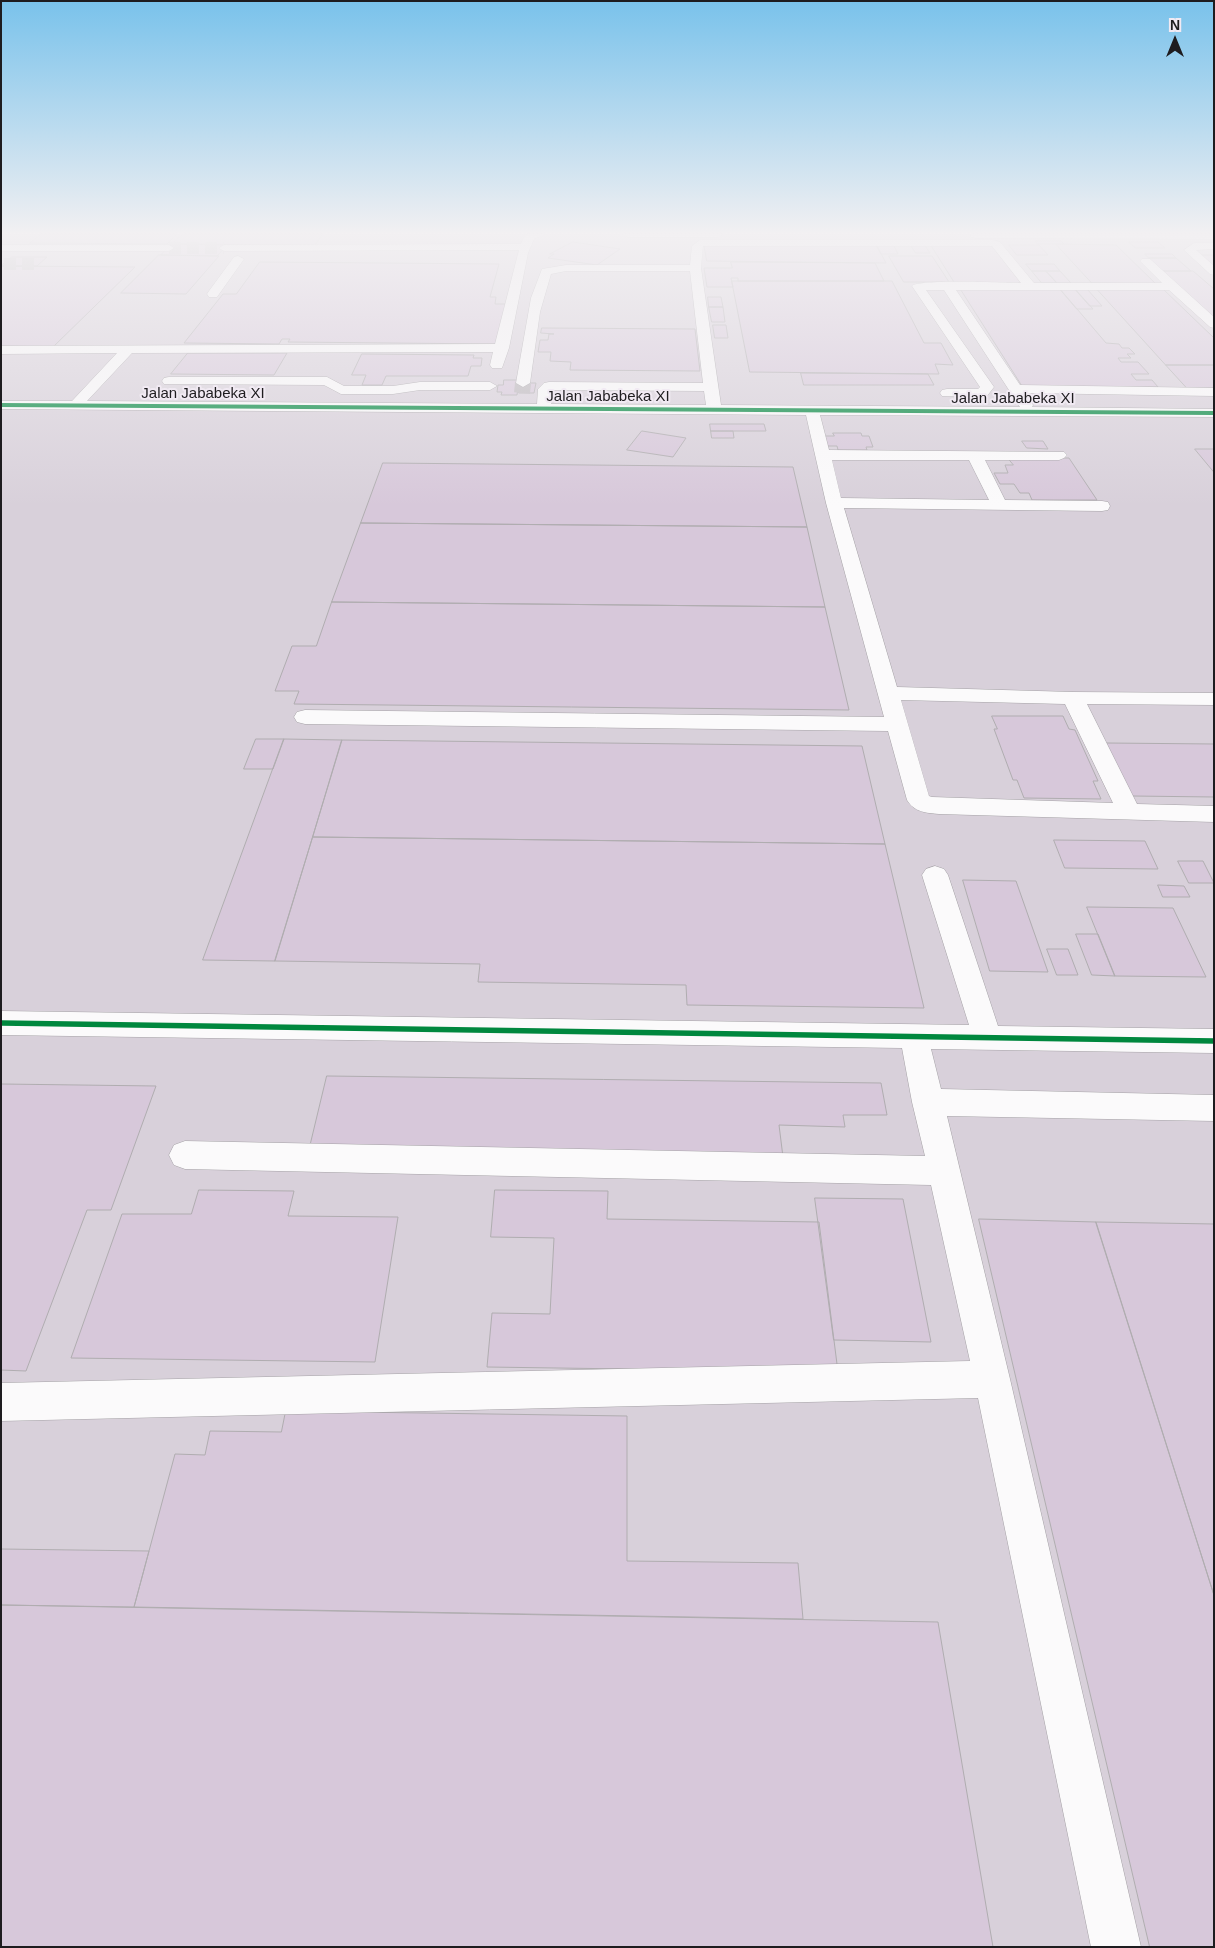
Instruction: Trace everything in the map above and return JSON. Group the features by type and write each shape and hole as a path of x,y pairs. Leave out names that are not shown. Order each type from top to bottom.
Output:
{"street":[{"path":"484,408 502,348 506,325"},
{"path":"519,408 532,325"},
{"path":"702,325 714,410"},
{"path":"934,394 982,393 986,386 944,325"},
{"path":"973,325 1030,412"},
{"path":"1,350 502,348"},
{"path":"76,405 128,350"},
{"path":"291,381 308,354 338,354 331,372"},
{"path":"331,372 341,390 392,390 420,386 490,386"},
{"path":"169,381 291,381 331,372"},
{"path":"544,409 545,389 549,386 710,387"},
{"path":"1016,388 1214,392"},
{"name":"Jalan Jababeka XI","path":"1,405 714,410 762,403 812,410 1214,413"},
{"path":"812,410 834,503 919,800 927,805 1214,814"},
{"path":"822,454 892,448 978,450 1059,455"},
{"path":"978,450 999,504"},
{"path":"834,503 1102,506"},
{"path":"889,693 1073,698 1214,699"},
{"path":"1073,698 1129,811"},
{"path":"305,717 897,724"},
{"path":"935,875 987,1037"},
{"path":"1,1023 1214,1041"},
{"path":"914,1036 927,1102 945,1171 992,1380 1116,1947"},
{"path":"927,1102 1214,1108"},
{"path":"185,1155 945,1171"},
{"path":"1,1402 992,1380"}],"shaded area":[{"path":"1,325 1214,325 1214,1947 1,1947"}],"building":[{"path":"1,325 76,325 53,347 1,346"},
{"path":"198,325 501,325 496,344 288,342 290,339 282,339 279,344 184,343"},
{"path":"713,325 726,325 728,338 715,338"},
{"path":"741,325 915,325 924,343 941,343 953,365 935,364 939,374 750,372"},
{"path":"983,325 1091,325 1106,343 1119,344 1122,348 1129,348 1135,354 1127,354 1131,358 1118,358 1121,362 1138,362 1149,374 1131,374 1136,380 1152,380 1158,387 1023,387"},
{"path":"1130,325 1200,325 1214,338 1214,365 1166,365"},
{"path":"542,328 695,329 700,371 570,370 571,362 550,361 551,352 538,352 540,340 548,340 549,334 554,334 541,333"},
{"path":"188,353 287,353 274,375 171,374"},
{"path":"362,354 474,355 473,358 482,358 481,366 471,366 468,376 386,376 382,385 362,385 366,375 352,375"},
{"path":"1166,365 1214,365 1214,388 1187,388"},
{"path":"801,373 928,374 934,385 804,385"},
{"path":"504,380 519,380 517,395 501,395 502,392 497,392 498,385 503,385"},
{"path":"521,383 536,383 534,393 519,393"},
{"path":"710,424 764,424 766,431 711,431"},
{"path":"642,431 686,438 673,457 627,450"},
{"path":"711,431 733,431 734,438 712,438"},
{"path":"833,433 861,433 862,436 869,436 873,447 866,447 867,450 838,450 837,446 827,446 824,436 834,436"},
{"path":"1022,441 1043,441 1048,449 1027,448"},
{"path":"1195,449 1214,449 1214,472"},
{"path":"1008,458 1069,458 1097,500 1032,500 1029,493 1020,493 1014,484 1000,484 994,473 1008,473 1005,465 1013,465"},
{"path":"383,463 793,467 807,527 361,523"},
{"path":"361,523 807,527 825,607 332,602"},
{"path":"332,602 825,607 849,710 294,704 299,691 275,691 292,646 316,646"},
{"path":"992,716 1063,716 1069,729 1075,730 1098,781 1093,781 1101,799 1024,798 1017,780 1013,780 994,729 997,729"},
{"path":"256,739 284,739 273,769 244,769"},
{"path":"284,739 342,740 275,961 203,960"},
{"path":"342,740 862,746 885,844 313,837"},
{"path":"1106,743 1214,744 1214,797 1132,796"},
{"path":"313,837 885,844 924,1008 687,1005 686,985 478,982 480,964 275,961"},
{"path":"1054,840 1145,841 1158,869 1065,868"},
{"path":"1178,861 1203,861 1214,883 1189,883"},
{"path":"963,880 1016,881 1048,972 990,971"},
{"path":"1158,885 1184,886 1190,897 1163,897"},
{"path":"1087,907 1173,908 1206,977 1115,976"},
{"path":"1076,934 1098,934 1115,976 1092,975"},
{"path":"1047,949 1068,949 1078,975 1057,975"},
{"path":"327,1076 881,1083 887,1115 843,1115 845,1127 779,1125 783,1157 309,1151"},
{"path":"1,1084 156,1086 111,1210 87,1210 26,1371 1,1370"},
{"path":"199,1190 294,1191 288,1216 398,1217 375,1362 71,1358 122,1214 191,1214"},
{"path":"495,1190 608,1191 607,1219 819,1222 838,1372 487,1367 492,1313 550,1314 554,1238 491,1237"},
{"path":"815,1198 903,1199 931,1342 834,1340"},
{"path":"979,1219 1096,1222 1214,1595 1214,1947 1150,1947"},
{"path":"1096,1222 1214,1224 1214,1595"},
{"path":"286,1411 627,1416 627,1561 798,1563 803,1619 134,1607 175,1454 205,1455 210,1431 281,1432"},
{"path":"1,1549 149,1551 134,1607 1,1605"},
{"path":"1,1605 938,1622 993,1947 1,1947"}],"tunnel":[{"path":"522,393 523,383"}],"cycle path":[{"path":"1,405 1214,413"},
{"path":"1,1023 1214,1041"}]}
